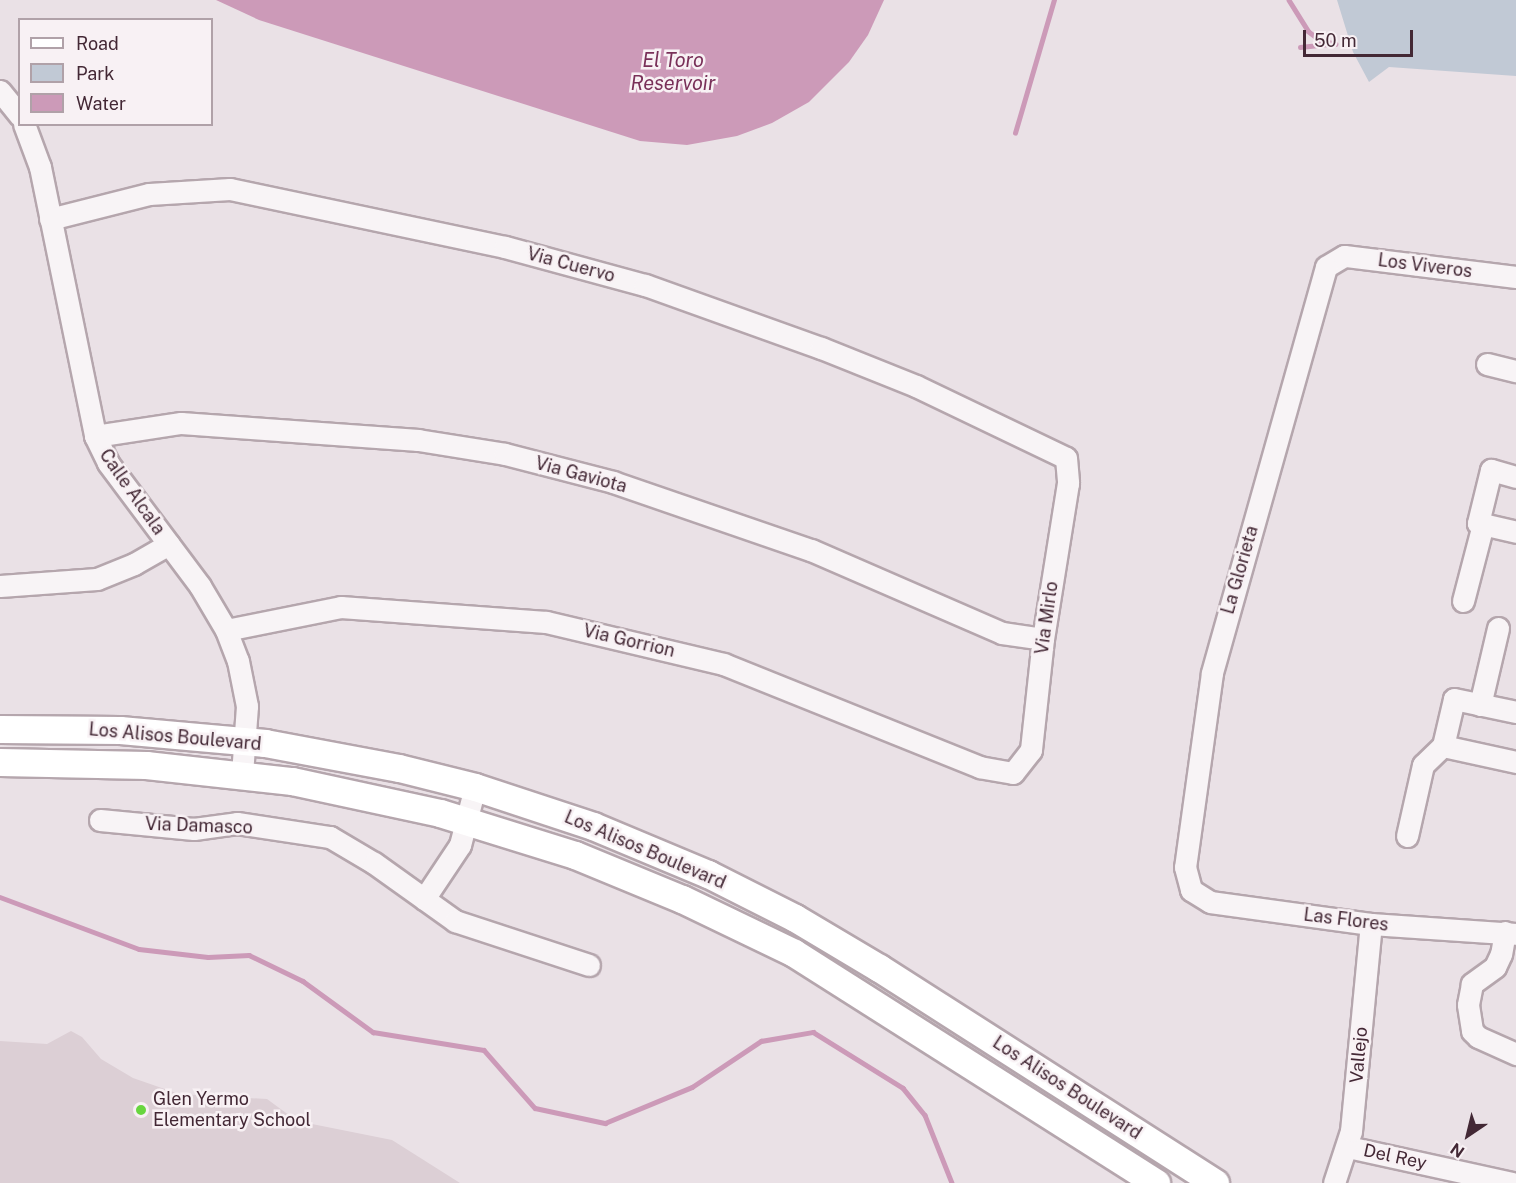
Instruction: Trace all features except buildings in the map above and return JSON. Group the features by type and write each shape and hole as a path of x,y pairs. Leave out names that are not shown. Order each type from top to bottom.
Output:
{"main road":[{"name":"Los Alisos Boulevard","path":"0,729 120,730 246,741 399,768 475,787 639,844 795,918 1215,1183"},
{"name":"Los Alisos Boulevard","path":"0,762 114,763 243,774 342,790 466,819 609,868 794,953 1156,1183"}],"street":[{"path":"0,91 18,114"},
{"name":"Calle Alcala","path":"25,126 40,167 95,436 108,464 201,586 226,630 243,678 246,741 243,774"},
{"name":"Via Cuervo","path":"50,219 149,194 230,189 505,247 645,285 821,348 916,386 1066,458"},
{"name":"Los Viveros","path":"1334,260 1354,256 1516,277"},
{"name":"La Glorieta","path":"1191,890 1185,867 1212,674 1321,279 1334,260"},
{"path":"1486,364 1516,371"},
{"name":"Via Gaviota","path":"95,436 181,423 418,440 505,454 613,482 811,550 1002,633 1042,639"},
{"name":"Via Mirlo","path":"1013,773 1031,750 1042,639 1068,483 1066,458"},
{"path":"1516,477 1491,470 1478,523 1516,532"},
{"path":"1463,601 1483,524"},
{"path":"0,586 97,579 169,544"},
{"name":"Via Gorrion","path":"226,630 341,608 546,622 724,664 980,767 1013,773"},
{"path":"1480,705 1498,628"},
{"path":"1407,836 1423,765 1443,746 1454,699 1516,712"},
{"path":"1443,746 1516,762"},
{"path":"424,899 460,845 475,787"},
{"name":"Via Damasco","path":"100,820 194,829 237,823 330,837 455,921 589,965"},
{"name":"Las Flores","path":"1191,890 1210,902 1371,924 1510,933 1495,967 1472,984 1468,1005 1472,1031 1478,1037 1516,1054"},
{"name":"Vallejo","path":"1334,1183 1348,1147 1371,924"},
{"name":"Del Rey","path":"1348,1147 1512,1183"}],"shaded area":[{"name":"Glen Yermo Elementary School","path":"71,1031 82,1037 101,1059 133,1078 179,1094 267,1099 297,1121 392,1140 460,1183 0,1183 0,1041 47,1044"}],"green space":[{"path":"1337,0 1516,0 1516,76 1389,67 1369,82 1353,52"}],"water":[{"name":"El Toro Reservoir","path":"216,0 884,0 868,35 849,62 809,102 772,123 737,136 687,145 640,141 259,20"}],"waterway":[{"path":"1015,133 1054,0"},
{"path":"1289,0 1308,31 1320,40 1336,44"},
{"path":"1300,47 1331,44"},
{"path":"0,897 139,949 208,957 249,955 303,981 373,1032 484,1050 535,1108 605,1123 692,1087 761,1041 813,1032 903,1088 925,1115 952,1183"}],"place":[{"name":"Glen Yermo Elementary School","path":"141,1110"}]}
